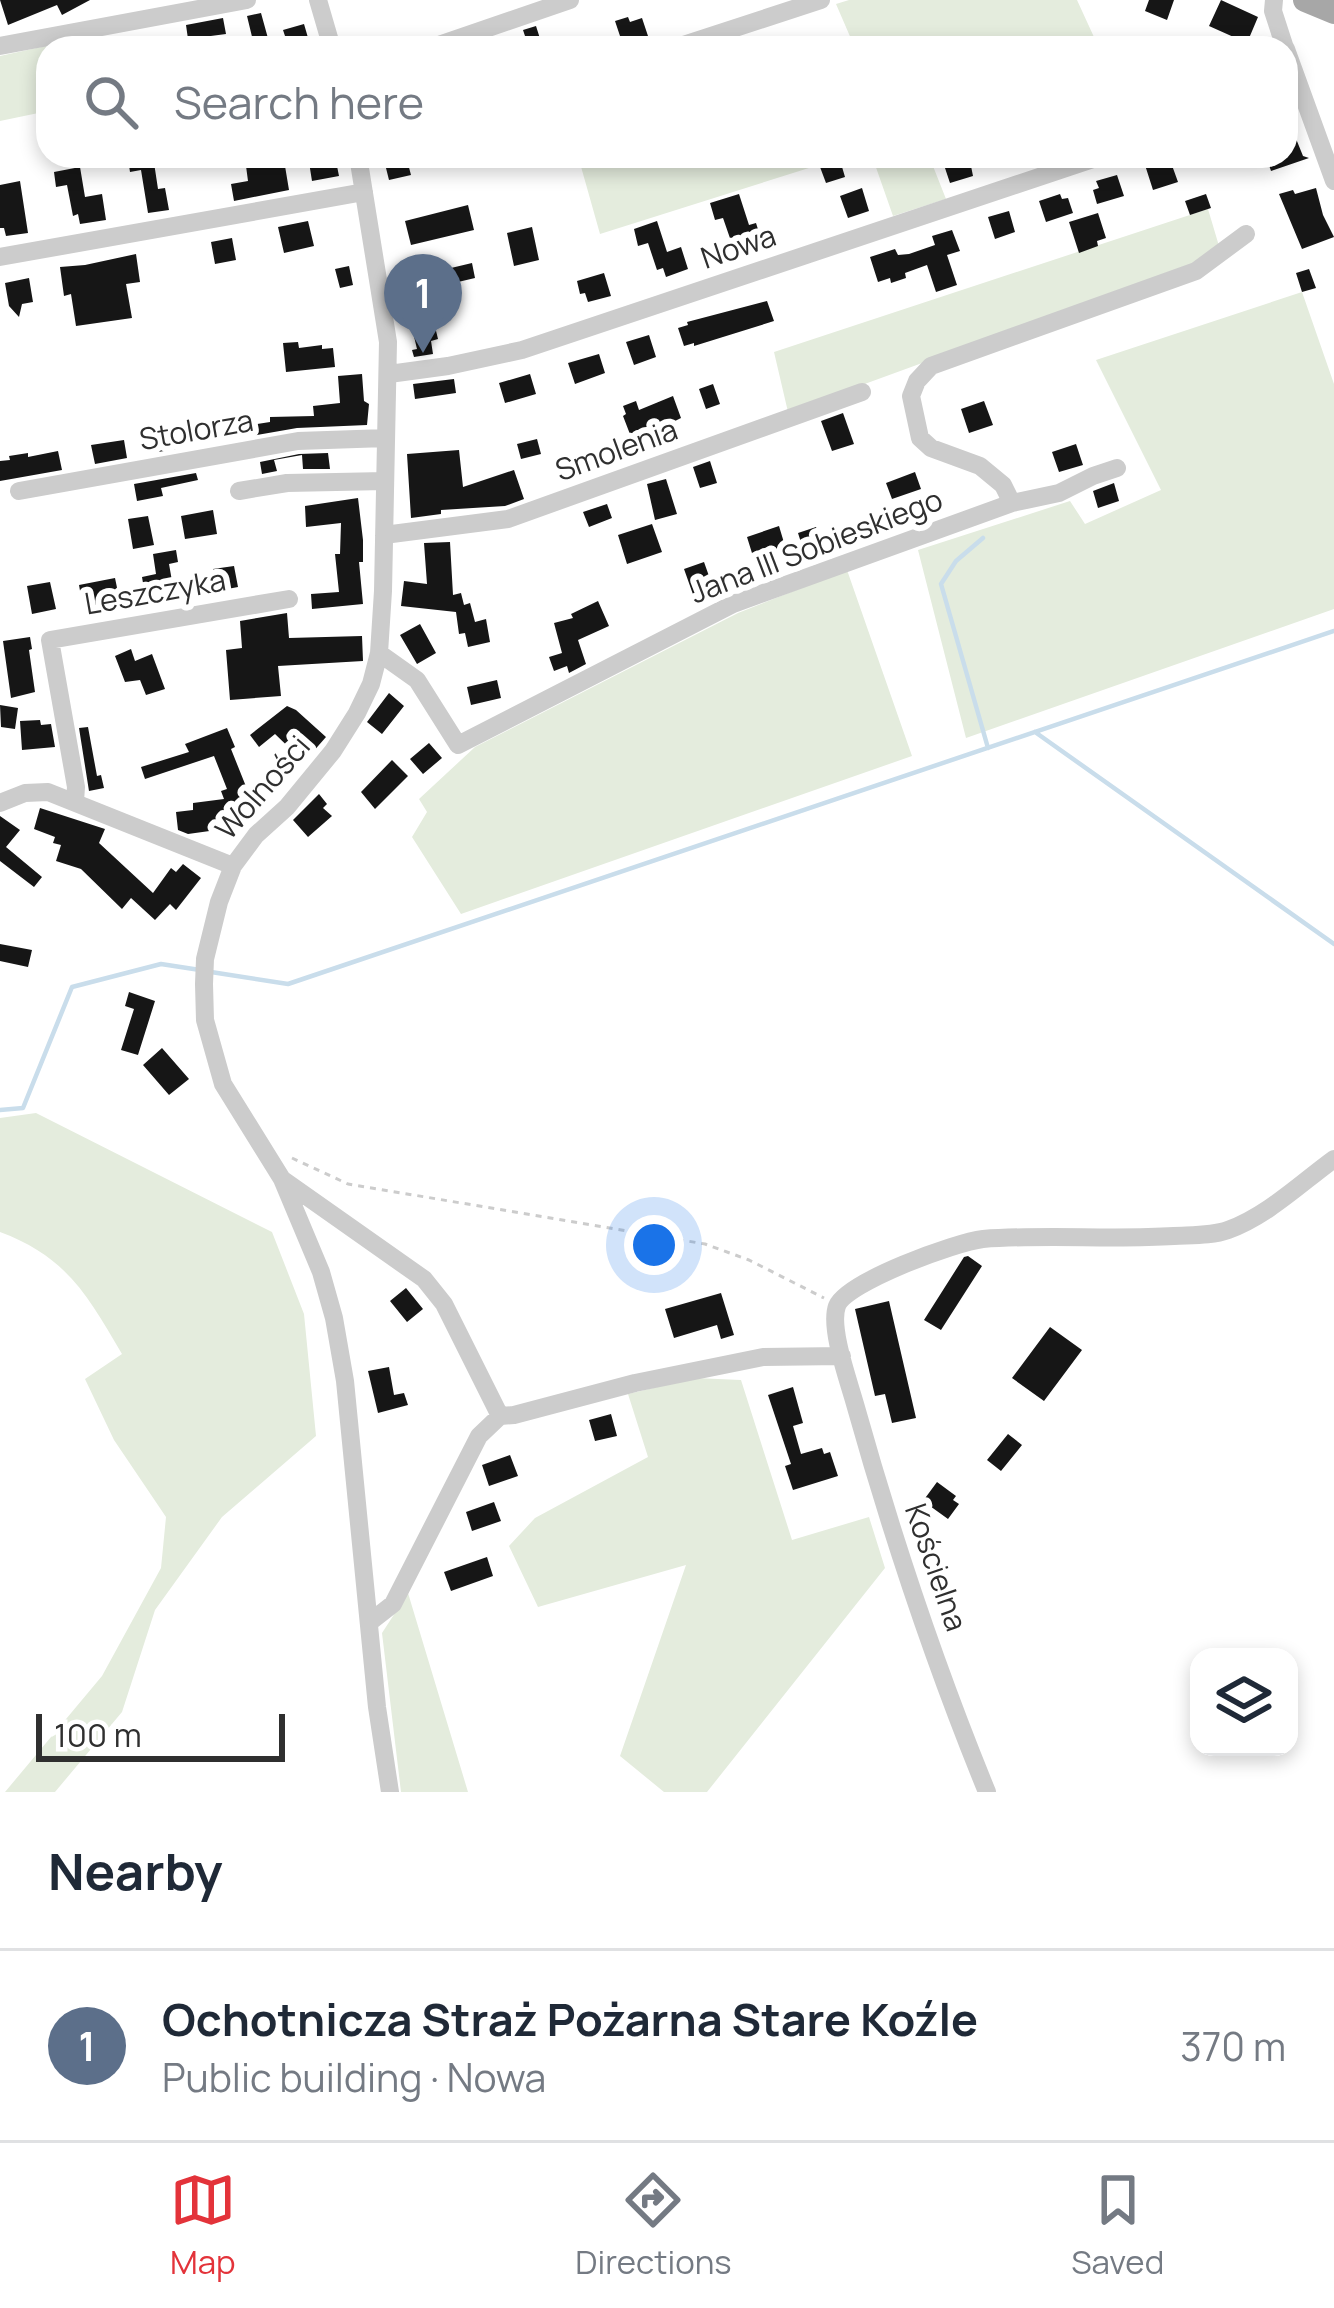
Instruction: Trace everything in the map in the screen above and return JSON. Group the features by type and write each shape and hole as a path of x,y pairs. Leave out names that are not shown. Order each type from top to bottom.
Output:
{"main road":[{"path":"1304,0 1334,12"}],"street":[{"path":"54,36 248,0"},
{"path":"318,0 328,36"},
{"path":"465,36 570,0"},
{"path":"711,36 821,0"},
{"path":"1274,0 1282,36"},
{"path":"0,46 36,39"},
{"path":"1298,82 1334,181"},
{"name":"Wolności","path":"360,168 384,309 388,374 379,653 357,713 333,752 233,866 219,902 204,984 206,1020 223,1084 282,1179 321,1272 334,1318 345,1381 377,1707 391,1792"},
{"name":"Nowa","path":"388,374 522,350 1066,168"},
{"path":"0,256 364,192"},
{"name":"Jana III Sobieskiego","path":"379,653 418,680 458,746 733,604 1012,503 1003,485 980,466 931,448 920,438 911,396 916,380 931,366 1196,271 1246,234"},
{"name":"Smolenia","path":"384,535 508,519 862,392"},
{"name":"Stolorza","path":"19,491 298,441 386,438"},
{"path":"1012,503 1059,493 1117,468"},
{"path":"239,491 287,483 385,481"},
{"name":"Leszczyka","path":"75,801 50,640 289,599"},
{"path":"0,803 48,792 233,866"},
{"path":"837,1306 850,1291 912,1261 980,1239 1225,1232 1253,1218 1334,1159"},
{"path":"282,1179 424,1279 444,1304 500,1416"},
{"name":"Kościelna","path":"837,1306 842,1356 886,1516 987,1792"},
{"path":"370,1622 392,1604 479,1436 500,1416 763,1358 842,1356"}],"path":[{"path":"258,1142 348,1184 705,1244 837,1306"}],"green space":[{"path":"849,0 1077,0 1094,36 850,36 836,4"},
{"path":"36,48 36,114 0,121 0,56"},
{"path":"581,168 809,168 600,234"},
{"path":"876,168 934,168 946,199 893,216"},
{"path":"1208,209 1219,246 1193,264 788,412 774,352"},
{"path":"1302,292 1334,384 1334,609 966,738 918,550 1070,501 1085,524 1161,490 1096,360"},
{"path":"847,570 912,756 461,914 412,837 427,812 419,799 475,747 738,613"},
{"path":"36,1113 272,1232 304,1314 316,1436 222,1517 155,1610 122,1712 55,1792 5,1792 102,1676 161,1568 166,1517 114,1440 85,1379 122,1354 86,1297 59,1266 0,1232 0,1118"},
{"path":"695,1378 741,1380 792,1540 869,1517 885,1568 707,1792 664,1792 620,1756 686,1565 538,1607 509,1546 535,1518 648,1457 628,1394"},
{"path":"408,1593 468,1792 401,1792 382,1633"}],"building":[{"path":"0,0 90,0 62,15 57,5 8,25"},
{"path":"1149,0 1174,0 1167,20 1145,11"},
{"path":"1221,0 1258,17 1250,36 1231,36 1209,26"},
{"path":"261,13 267,36 252,36 247,16"},
{"path":"223,18 226,34 188,36 186,25"},
{"path":"642,18 648,36 620,36 615,21"},
{"path":"304,24 308,36 285,36 283,30"},
{"path":"536,26 539,36 525,36 523,30"},
{"path":"80,168 85,197 102,194 106,220 80,224 78,214 73,216 67,185 56,187 54,172"},
{"path":"129,168 155,168 158,189 165,188 169,210 148,213 141,170 130,172"},
{"path":"246,168 285,168 289,190 234,201 231,184 248,181"},
{"path":"310,168 337,168 339,176 312,181"},
{"path":"386,168 409,168 411,175 389,180"},
{"path":"820,168 842,168 845,177 826,183"},
{"path":"945,168 971,168 973,176 950,183"},
{"path":"1146,168 1173,168 1178,182 1153,190"},
{"path":"1117,175 1124,196 1097,204 1096,181"},
{"path":"20,181 28,233 6,236 0,228 0,185"},
{"path":"862,188 869,211 848,218 840,196"},
{"path":"1316,188 1334,237 1302,249 1279,194"},
{"path":"739,194 749,225 756,223 763,245 741,252 738,243 732,244 723,218 715,220 710,203"},
{"path":"1060,194 1068,198 1073,213 1046,222 1039,201"},
{"path":"1206,194 1211,208 1190,215 1185,201"},
{"path":"468,205 474,230 411,245 405,221"},
{"path":"1009,211 1015,232 995,239 988,217"},
{"path":"1098,213 1106,238 1079,253 1069,222"},
{"path":"308,221 314,246 284,253 278,227"},
{"path":"657,221 667,252 681,247 688,269 666,277 663,268 657,270 648,243 638,246 634,229"},
{"path":"532,227 539,260 514,266 507,233"},
{"path":"952,230 960,251 947,255 957,285 936,292 927,265 905,273 906,278 878,282 870,257 895,249 898,255 909,254 935,245 932,236"},
{"path":"232,238 236,260 215,264 211,242"},
{"path":"136,254 140,282 126,284 132,318 76,326 71,294 64,296 60,267"},
{"path":"472,263 475,278 435,291 430,273"},
{"path":"349,266 353,285 340,288 335,269"},
{"path":"1309,269 1316,288 1302,292 1296,273"},
{"path":"604,273 611,296 588,302 577,281"},
{"path":"29,278 33,302 22,304 19,317 9,306 5,283"},
{"path":"767,301 774,321 684,346 678,328 687,322"},
{"path":"429,302 438,339 431,341 433,354 414,357 412,350 417,349 407,307"},
{"path":"649,335 656,357 634,365 626,342"},
{"path":"298,342 299,348 333,348 335,367 286,372 283,343"},
{"path":"599,354 605,373 575,384 568,363"},
{"path":"362,374 364,401 369,404 367,425 297,428 229,440 227,429 270,422 270,417 314,416 313,406 340,403 338,376"},
{"path":"530,374 536,394 505,403 499,383"},
{"path":"454,379 456,393 415,399 413,384"},
{"path":"713,384 720,404 706,409 699,389"},
{"path":"673,396 681,418 633,442 623,406 636,401 639,410"},
{"path":"984,401 993,425 969,433 961,409"},
{"path":"843,413 854,444 832,451 821,421"},
{"path":"180,436 182,448 152,453 150,441"},
{"path":"537,439 541,454 521,459 517,444"},
{"path":"124,440 127,458 95,464 91,445"},
{"path":"1076,444 1083,465 1059,472 1052,452"},
{"path":"459,450 463,487 514,470 524,499 505,506 441,510 441,514 411,518 407,454"},
{"path":"58,451 62,470 0,481 0,461 10,460 9,456"},
{"path":"328,453 330,469 303,469 302,455 274,460 277,471 262,474 260,462 299,454"},
{"path":"710,461 717,483 700,488 693,467"},
{"path":"915,472 921,489 892,499 886,483"},
{"path":"196,473 198,480 161,488 163,496 137,501 134,484"},
{"path":"666,479 677,514 655,520 647,484"},
{"path":"1114,483 1119,501 1098,508 1093,491"},
{"path":"358,498 363,604 312,609 311,594 339,592 335,554 340,554 341,523 306,527 305,506"},
{"path":"607,504 612,518 589,527 583,512"},
{"path":"213,510 217,534 185,539 181,516"},
{"path":"148,516 154,545 133,549 128,519"},
{"path":"652,524 662,552 627,564 618,535"},
{"path":"779,526 785,546 776,549 779,558 756,566 747,537"},
{"path":"816,527 826,544 804,552 798,533"},
{"path":"450,542 453,595 461,593 464,605 470,603 475,622 486,619 490,642 468,647 465,633 459,634 456,612 401,606 404,581 427,584 424,543"},
{"path":"176,550 178,562 169,564 175,598 153,603 151,594 145,595 142,577 156,574 153,554"},
{"path":"704,562 715,593 695,600 684,569"},
{"path":"234,566 238,587 217,591 213,569"},
{"path":"115,578 120,602 83,608 79,585"},
{"path":"50,582 56,609 32,614 27,586"},
{"path":"598,601 609,626 578,640 586,664 569,673 567,666 554,671 549,657 562,653 554,623 573,618 571,614"},
{"path":"287,613 289,638 362,636 363,661 278,666 281,696 230,700 226,650 242,648 240,621"},
{"path":"420,624 436,653 417,664 400,635"},
{"path":"30,637 35,692 11,698 3,641"},
{"path":"131,649 135,661 152,654 165,689 146,695 140,680 125,682 115,656"},
{"path":"497,680 501,698 471,705 467,687"},
{"path":"389,693 404,706 382,734 367,722"},
{"path":"0,705 18,708 15,729 1,727"},
{"path":"287,706 326,737 304,762 275,734 259,747 250,735"},
{"path":"40,720 41,725 51,724 55,747 22,750 20,721"},
{"path":"88,727 97,776 101,775 104,788 89,791 79,728"},
{"path":"227,728 255,809 223,822 224,829 188,834 178,830 176,812 193,810 193,803 224,799 221,791 227,789 214,756 145,779 141,767 189,752 185,744"},
{"path":"429,743 442,758 423,774 410,759"},
{"path":"392,760 408,776 375,809 361,792"},
{"path":"319,794 327,804 323,808 332,816 308,837 293,820"},
{"path":"40,808 105,829 99,843 153,893 171,868 176,872 183,864 201,878 176,910 170,904 155,920 131,898 122,909 81,869 56,861 61,845 53,843 55,837 34,829"},
{"path":"0,816 20,830 6,847 42,877 34,887 0,861"},
{"path":"0,944 32,950 28,967 0,961"},
{"path":"129,992 155,1001 138,1055 121,1050 134,1009 125,1006"},
{"path":"162,1048 189,1079 169,1095 143,1065"},
{"path":"968,1256 982,1266 941,1330 924,1320"},
{"path":"406,1288 423,1309 407,1322 390,1301"},
{"path":"721,1293 734,1335 721,1339 717,1325 674,1338 665,1309"},
{"path":"889,1301 916,1418 892,1423 885,1394 875,1396 855,1309"},
{"path":"1050,1327 1082,1350 1044,1401 1012,1378"},
{"path":"389,1367 394,1395 404,1393 408,1405 378,1413 368,1371"},
{"path":"793,1387 803,1423 793,1426 801,1454 822,1448 824,1454 830,1452 838,1476 793,1490 785,1466 791,1464 768,1395"},
{"path":"611,1414 617,1436 595,1441 589,1420"},
{"path":"1008,1434 1022,1445 1001,1471 987,1460"},
{"path":"510,1455 518,1476 489,1486 482,1465"},
{"path":"937,1482 959,1504 948,1519 923,1501"},
{"path":"494,1502 501,1521 472,1531 466,1512"},
{"path":"487,1557 493,1576 451,1591 444,1572"}],"waterway":[{"path":"983,538 956,561 941,584 988,748"},
{"path":"211,972 288,984 1334,631"},
{"path":"1035,732 1334,944"},
{"path":"0,1110 23,1108 72,987 161,964 200,970"}],"place":[{"name":"Ochotnicza Straż Pożarna Stare Koźle","path":"423,353"}]}
